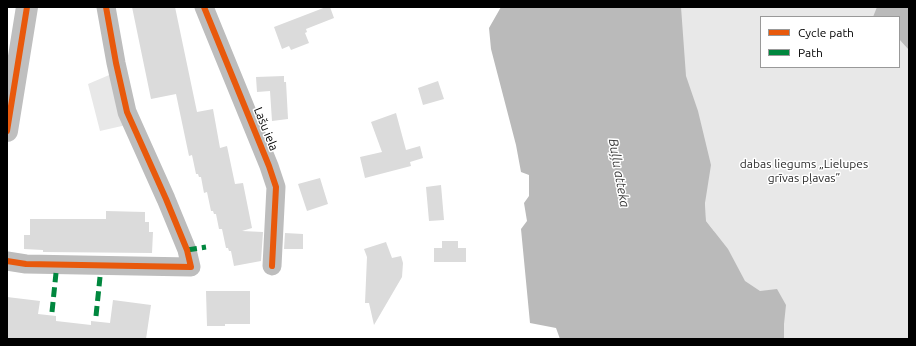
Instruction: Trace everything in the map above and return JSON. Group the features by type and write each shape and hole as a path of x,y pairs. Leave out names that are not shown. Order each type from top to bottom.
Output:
{"street":[{"path":"7,131 27,7"},
{"path":"7,261 26,264 191,267 188,250 127,112 106,7"},
{"name":"Lašu iela","path":"204,7 269,166 276,188 272,266"}],"green space":[{"name":"dabas liegums „Lielupes grīvas pļavas”","path":"649,7 909,7 909,339 737,339 714,231 706,221 705,200"},
{"path":"121,70 135,123 100,131 88,84"}],"water":[{"name":"Buļļu atteka","path":"501,7 681,7 686,76 698,111 711,165 705,203 706,221 728,249 745,281 760,291 777,289 786,305 784,339 560,339 556,328 530,323 521,229 527,221 524,203 529,196 529,175 521,172 516,145 491,49 489,28"},
{"path":"877,7 909,7 909,50 900,40 900,16 873,16"}],"building":[{"path":"132,7 175,7 197,112 213,109 220,148 227,146 235,184 243,183 252,228 242,231 263,232 261,261 234,266 231,251 226,248 222,229 219,229 216,214 211,211 207,192 204,193 201,177 196,174 192,155 189,156 176,94 151,99"},
{"path":"326,7 330,7 334,18 306,29 307,32 305,33 309,43 291,50 289,46 282,49 274,27"},
{"path":"284,76 284,82 286,82 288,119 272,121 270,91 257,92 256,77"},
{"path":"438,81 444,99 423,105 418,88"},
{"path":"396,113 406,150 420,146 423,158 410,162 411,166 365,178 360,157 382,152 371,122"},
{"path":"320,178 328,204 307,211 298,184"},
{"path":"441,185 444,220 429,221 426,187"},
{"path":"106,211 145,212 145,222 149,222 149,232 153,232 152,253 43,252 43,250 24,249 24,235 30,235 30,219 106,219"},
{"path":"285,233 303,234 303,249 284,249"},
{"path":"442,241 458,241 458,248 466,248 466,262 434,262 434,248 442,248"},
{"path":"386,242 392,258 401,256 403,263 402,277 374,325 369,303 365,303 367,257 364,249"},
{"path":"206,291 250,291 250,324 207,326"},
{"path":"7,297 40,301 38,314 56,316 56,321 91,325 91,321 110,323 113,300 151,305 146,339 7,339"}],"marked path":[{"path":"187,250 206,247"},
{"path":"52,312 56,273"},
{"path":"96,316 100,277"}],"cycle path":[{"path":"7,131 27,7"},
{"path":"7,261 26,264 191,267 187,250 166,199 127,112 106,7"},
{"path":"204,7 269,166 276,187 272,266"}]}
